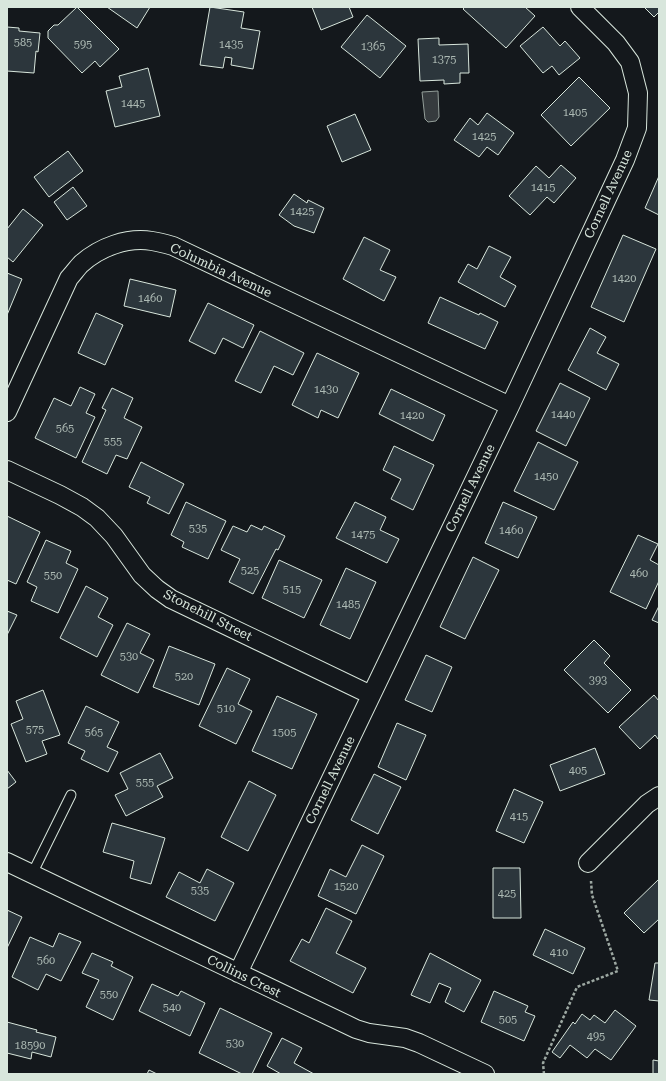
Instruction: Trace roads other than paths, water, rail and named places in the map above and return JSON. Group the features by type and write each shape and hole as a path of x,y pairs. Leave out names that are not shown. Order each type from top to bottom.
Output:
{"street":[{"name":"Cornell Avenue","path":"238,973 510,406 625,160 638,128 638,93 630,62 616,43 580,7"},
{"name":"Columbia Avenue","path":"7,412 69,278 81,264 95,253 111,245 131,241 152,241 173,246 510,406"},
{"name":"Stonehill Street","path":"7,470 60,495 82,507 97,518 114,536 142,575 157,589 171,599 371,695"},
{"path":"588,863 647,804 659,796"},
{"name":"Collins Crest","path":"7,862 356,1029 369,1033 405,1038 485,1074"}],"lane":[{"path":"32,874 71,795"}]}
